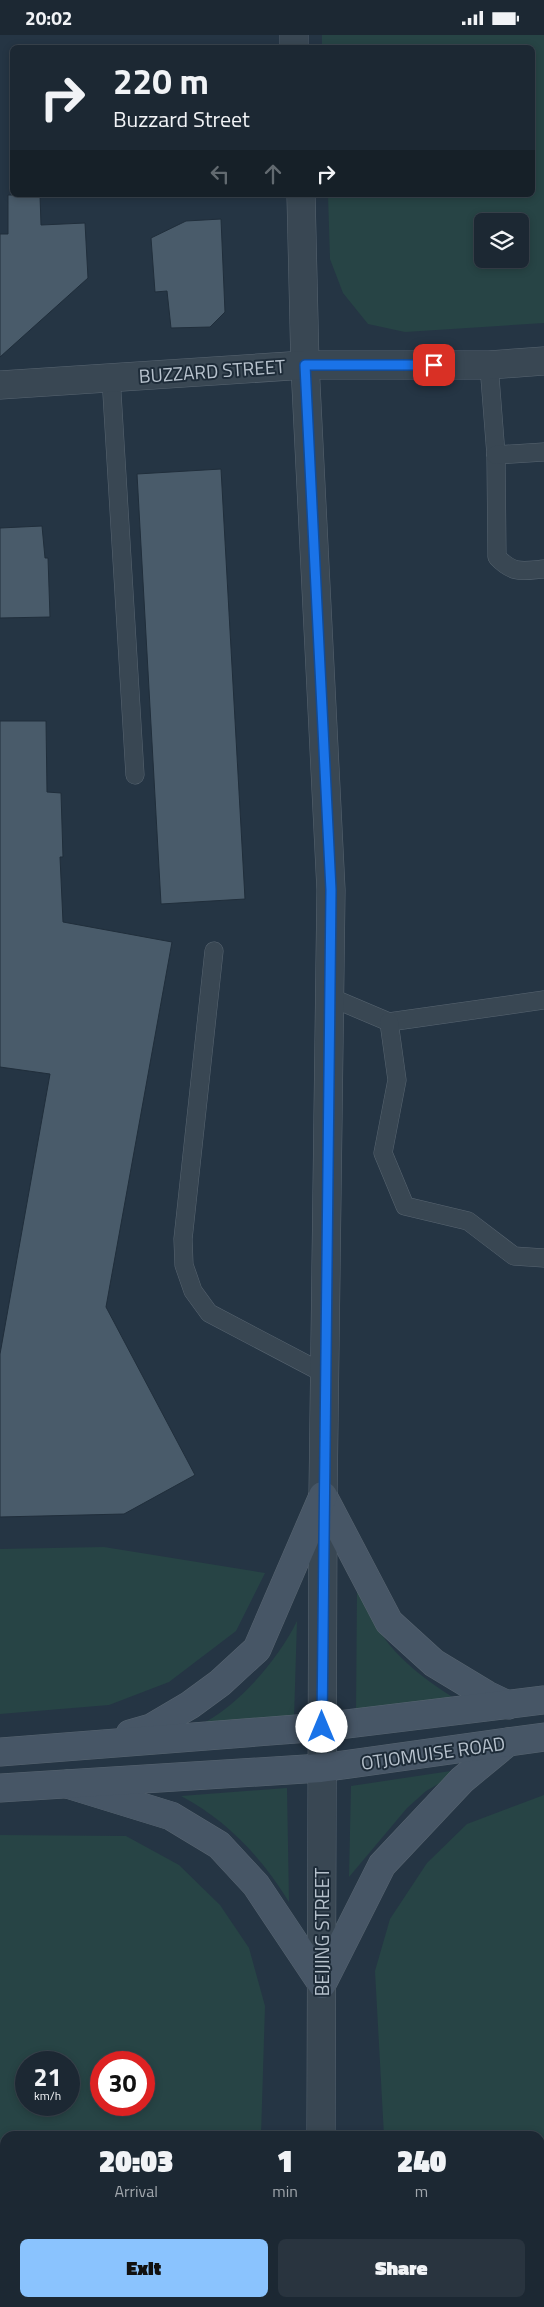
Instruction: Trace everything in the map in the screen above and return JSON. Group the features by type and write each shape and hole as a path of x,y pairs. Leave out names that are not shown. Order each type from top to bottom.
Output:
{"main road":[{"path":"323,1496 389,1622 434,1663 508,1705"},
{"path":"0,1752 89,1746 151,1728 190,1705 212,1688 257,1649 323,1496"},
{"name":"OTJOMUISE ROAD","path":"89,1746 322,1727 544,1700"},
{"name":"OTJOMUISE ROAD","path":"0,1788 321,1768 544,1737"},
{"path":"67,1784 171,1816 219,1845 256,1885 322,1984 382,1865 462,1780 508,1742"}],"street":[{"name":"BEIJING STREET","path":"301,197 305,365 331,890 321,1768 322,2131"},
{"name":"BUZZARD STREET","path":"0,385 305,365 489,365 544,361"}],"lane":[{"path":"489,365 496,455 497,557 506,567 519,571 544,569"},
{"path":"111,377 135,775"},
{"path":"496,455 544,452"},
{"path":"214,951 183,1239 184,1265 193,1291 209,1313 325,1374"},
{"path":"330,997 389,1022 544,1000"},
{"path":"389,1022 397,1080 382,1153 405,1206 468,1221 514,1257 544,1259"}],"green space":[{"path":"322,35 544,35 544,323 405,332 368,324 343,293 330,259 328,197 535,197 535,45 322,45"},
{"path":"104,1547 265,1573 236,1631 169,1682 109,1705 0,1714 0,1549"},
{"path":"357,1588 366,1609 386,1641 406,1663 441,1690 466,1705 356,1713"},
{"path":"297,1621 294,1718 200,1725 229,1706 243,1694 268,1666"},
{"path":"464,1769 426,1791 407,1808 349,1877 351,1786"},
{"path":"287,1788 289,1902 267,1870 242,1841 213,1816 181,1796"},
{"path":"544,1795 544,2131 384,2131 375,1971 390,1919 427,1863 467,1824"},
{"path":"0,1835 126,1836 179,1865 220,1905 249,1948 265,2006 261,2131 0,2131"}],"building":[{"path":"8,195 10,197 40,197 41,225 85,223 88,278 0,357 0,234 8,234"},
{"path":"221,219 225,312 210,327 171,328 167,291 155,292 151,238 186,221"},
{"path":"221,469 245,899 161,904 137,474"},
{"path":"42,526 45,558 48,558 50,617 0,618 0,528"},
{"path":"0,721 46,721 47,792 61,793 63,857 60,857 63,922 172,942 106,1307 195,1475 124,1514 0,1517 0,1354 50,1074 0,1067"}],"route":[{"path":"322,1727 331,890 305,365 434,365"}]}
